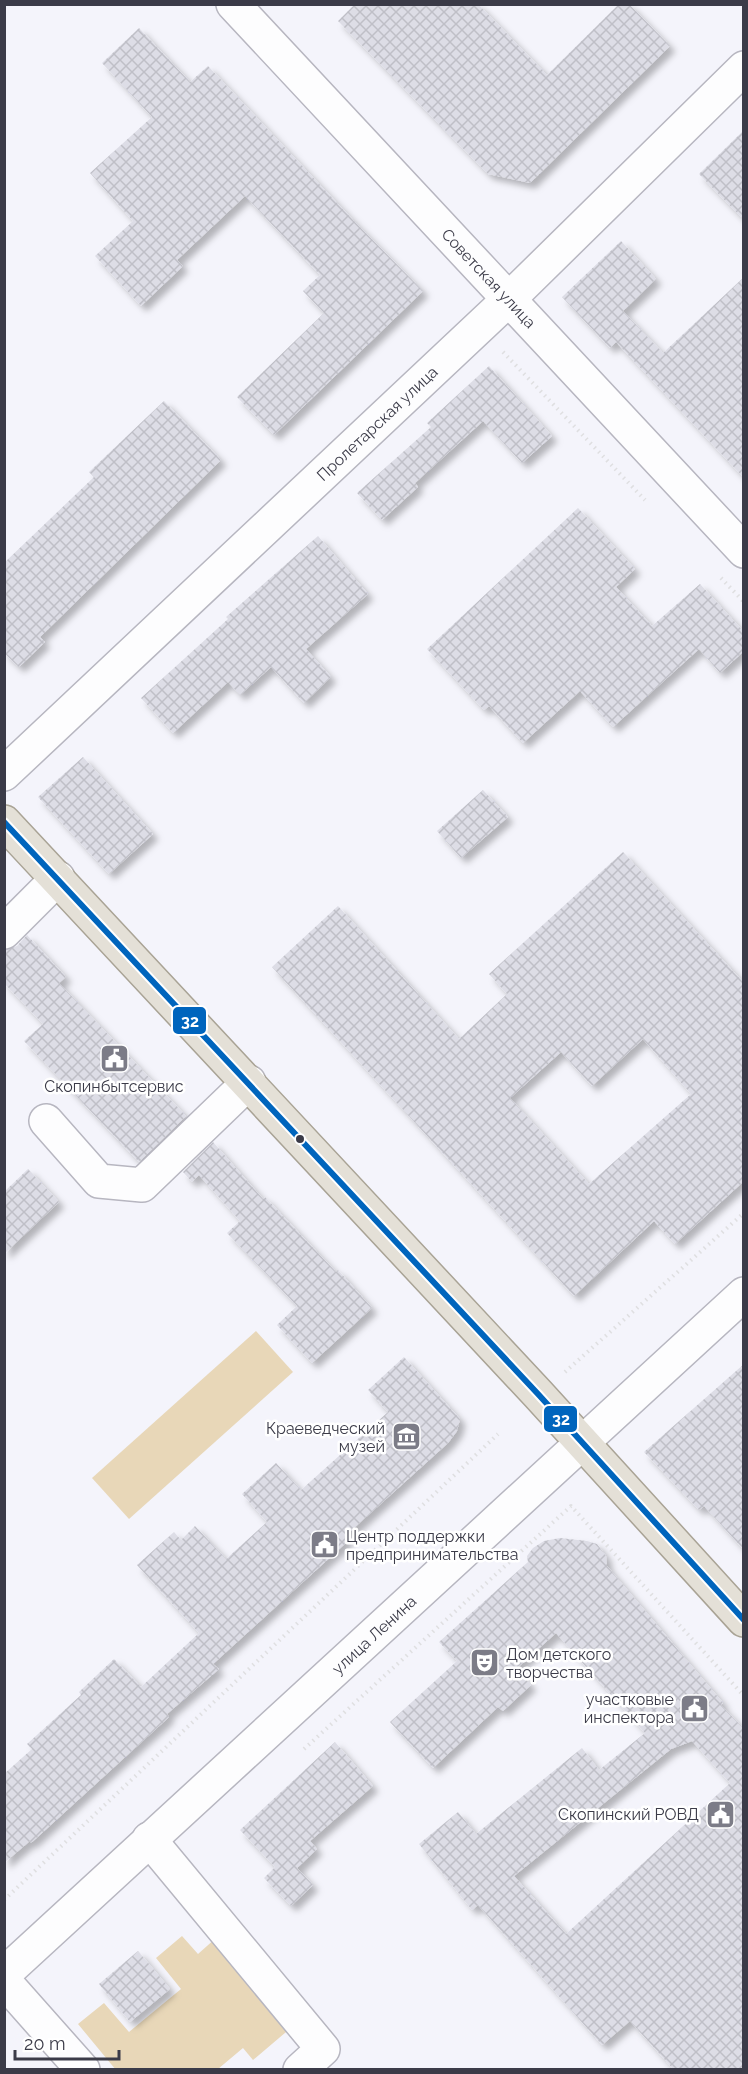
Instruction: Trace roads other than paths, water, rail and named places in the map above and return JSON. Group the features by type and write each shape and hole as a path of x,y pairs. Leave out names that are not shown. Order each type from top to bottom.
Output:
{"main road":[{"path":"4,822 249,1082 744,1620"}],"street":[{"name":"Советская улица","path":"233,4 744,551"},
{"name":"Пролетарская улица","path":"4,774 479,327 744,68"},
{"path":"4,932 58,878"},
{"path":"46,1121 99,1181 142,1185 249,1082"},
{"name":"улица Ленина","path":"4,1974 744,1294"},
{"path":"149,1839 323,2049 312,2066"},
{"path":"4,1981 83,2070"}],"place":[{"name":"Скопинбытсервис","path":"114,1058"},
{"name":"Краеведческий музей","path":"406,1437"},
{"name":"Центр поддержки предпринимательства","path":"325,1545"},
{"name":"Дом детского творчества","path":"485,1663"},
{"name":"участковые инспектора","path":"695,1708"},
{"name":"Скопинский РОВД","path":"720,1814"}]}
